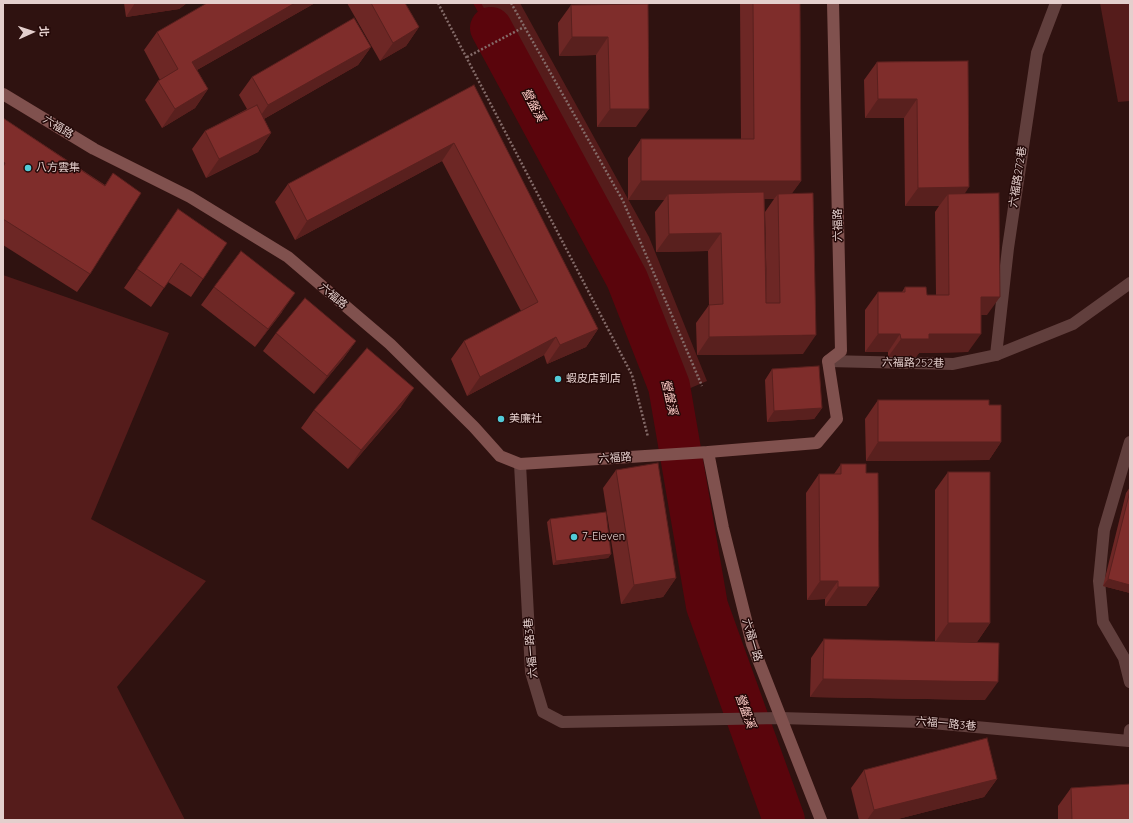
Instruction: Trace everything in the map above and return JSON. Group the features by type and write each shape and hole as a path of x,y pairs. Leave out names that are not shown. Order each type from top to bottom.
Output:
{"street":[{"name":"六福路","path":"828,361 841,351 832,3"},
{"name":"六福路272巷","path":"996,355 1008,248 1037,53 1056,3"},
{"name":"六福路","path":"3,94 94,149 190,197 288,257 390,344 474,427 500,456 520,464 707,452"},
{"name":"六福路252巷","path":"828,361 953,364 996,355 1072,324 1130,283"},
{"path":"707,452 817,443 836,419 828,361"},
{"path":"1130,442 1104,530 1099,582 1103,622 1124,658 1130,682"},
{"name":"六福一路","path":"707,452 723,528 752,644 821,820"},
{"name":"六福一路3巷","path":"520,464 531,672 543,712 562,722 780,718 920,722 1129,735"}],"path":[{"path":"438,3 632,375 654,455"},
{"path":"511,3 623,202 702,386"},
{"path":"467,57 524,27"}],"shaded area":[{"path":"480,3 520,3 649,237 707,381 674,395 627,279"},
{"path":"1100,3 1130,3 1130,101 1118,102"},
{"path":"3,275 169,333 91,519 206,581 117,687 185,820 3,820"}],"building":[{"path":"207,3 295,3 192,62 208,89 175,109 158,81 178,69 157,32"},
{"path":"371,3 405,3 419,27 393,43"},
{"path":"753,3 800,3 801,181 641,181 641,139 754,139"},
{"path":"648,4 649,109 610,109 608,37 572,37 571,5"},
{"path":"354,18 371,47 268,105 252,77"},
{"path":"968,61 969,187 918,188 917,99 878,99 877,62"},
{"path":"474,85 598,329 560,345 556,337 480,377 464,341 538,302 454,143 307,221 288,184"},
{"path":"257,105 271,133 219,159 205,131"},
{"path":"3,118 105,186 113,173 141,193 90,274 3,219 3,167 5,163 3,162"},
{"path":"764,192 766,303 780,303 778,194 813,193 816,335 709,337 709,305 723,304 721,233 669,234 668,194"},
{"path":"999,193 1000,297 981,297 981,334 929,334 929,339 901,339 900,334 878,334 878,292 905,292 905,287 926,287 927,295 949,295 948,194"},
{"path":"178,209 227,243 203,279 181,263 164,288 137,269"},
{"path":"241,251 295,293 268,329 214,287"},
{"path":"305,298 356,341 327,376 276,333"},
{"path":"367,348 414,388 361,450 314,410"},
{"path":"819,366 822,408 774,411 772,369"},
{"path":"878,400 989,400 989,405 1001,405 1001,442 878,442"},
{"path":"658,463 676,578 634,585 616,470"},
{"path":"841,464 866,464 866,473 878,473 879,587 838,587 838,581 820,581 819,474 841,474"},
{"path":"948,472 990,472 990,623 948,623"},
{"path":"1130,491 1130,585 1108,579"},
{"path":"606,512 611,554 556,561 550,519"},
{"path":"824,639 999,643 998,682 823,679"},
{"path":"987,738 997,779 874,810 864,770"},
{"path":"1130,784 1130,820 1072,820 1071,788"}],"waterway":[{"name":"營盤溪","path":"477,3 491,28"},
{"name":"營盤溪","path":"491,28 627,279 669,386 707,606 784,820"}],"place":[{"name":"八方雲集","path":"28,168"},
{"name":"蝦皮店到店","path":"558,379"},
{"name":"美廉社","path":"501,419"},
{"name":"7-Eleven","path":"574,537"}]}
